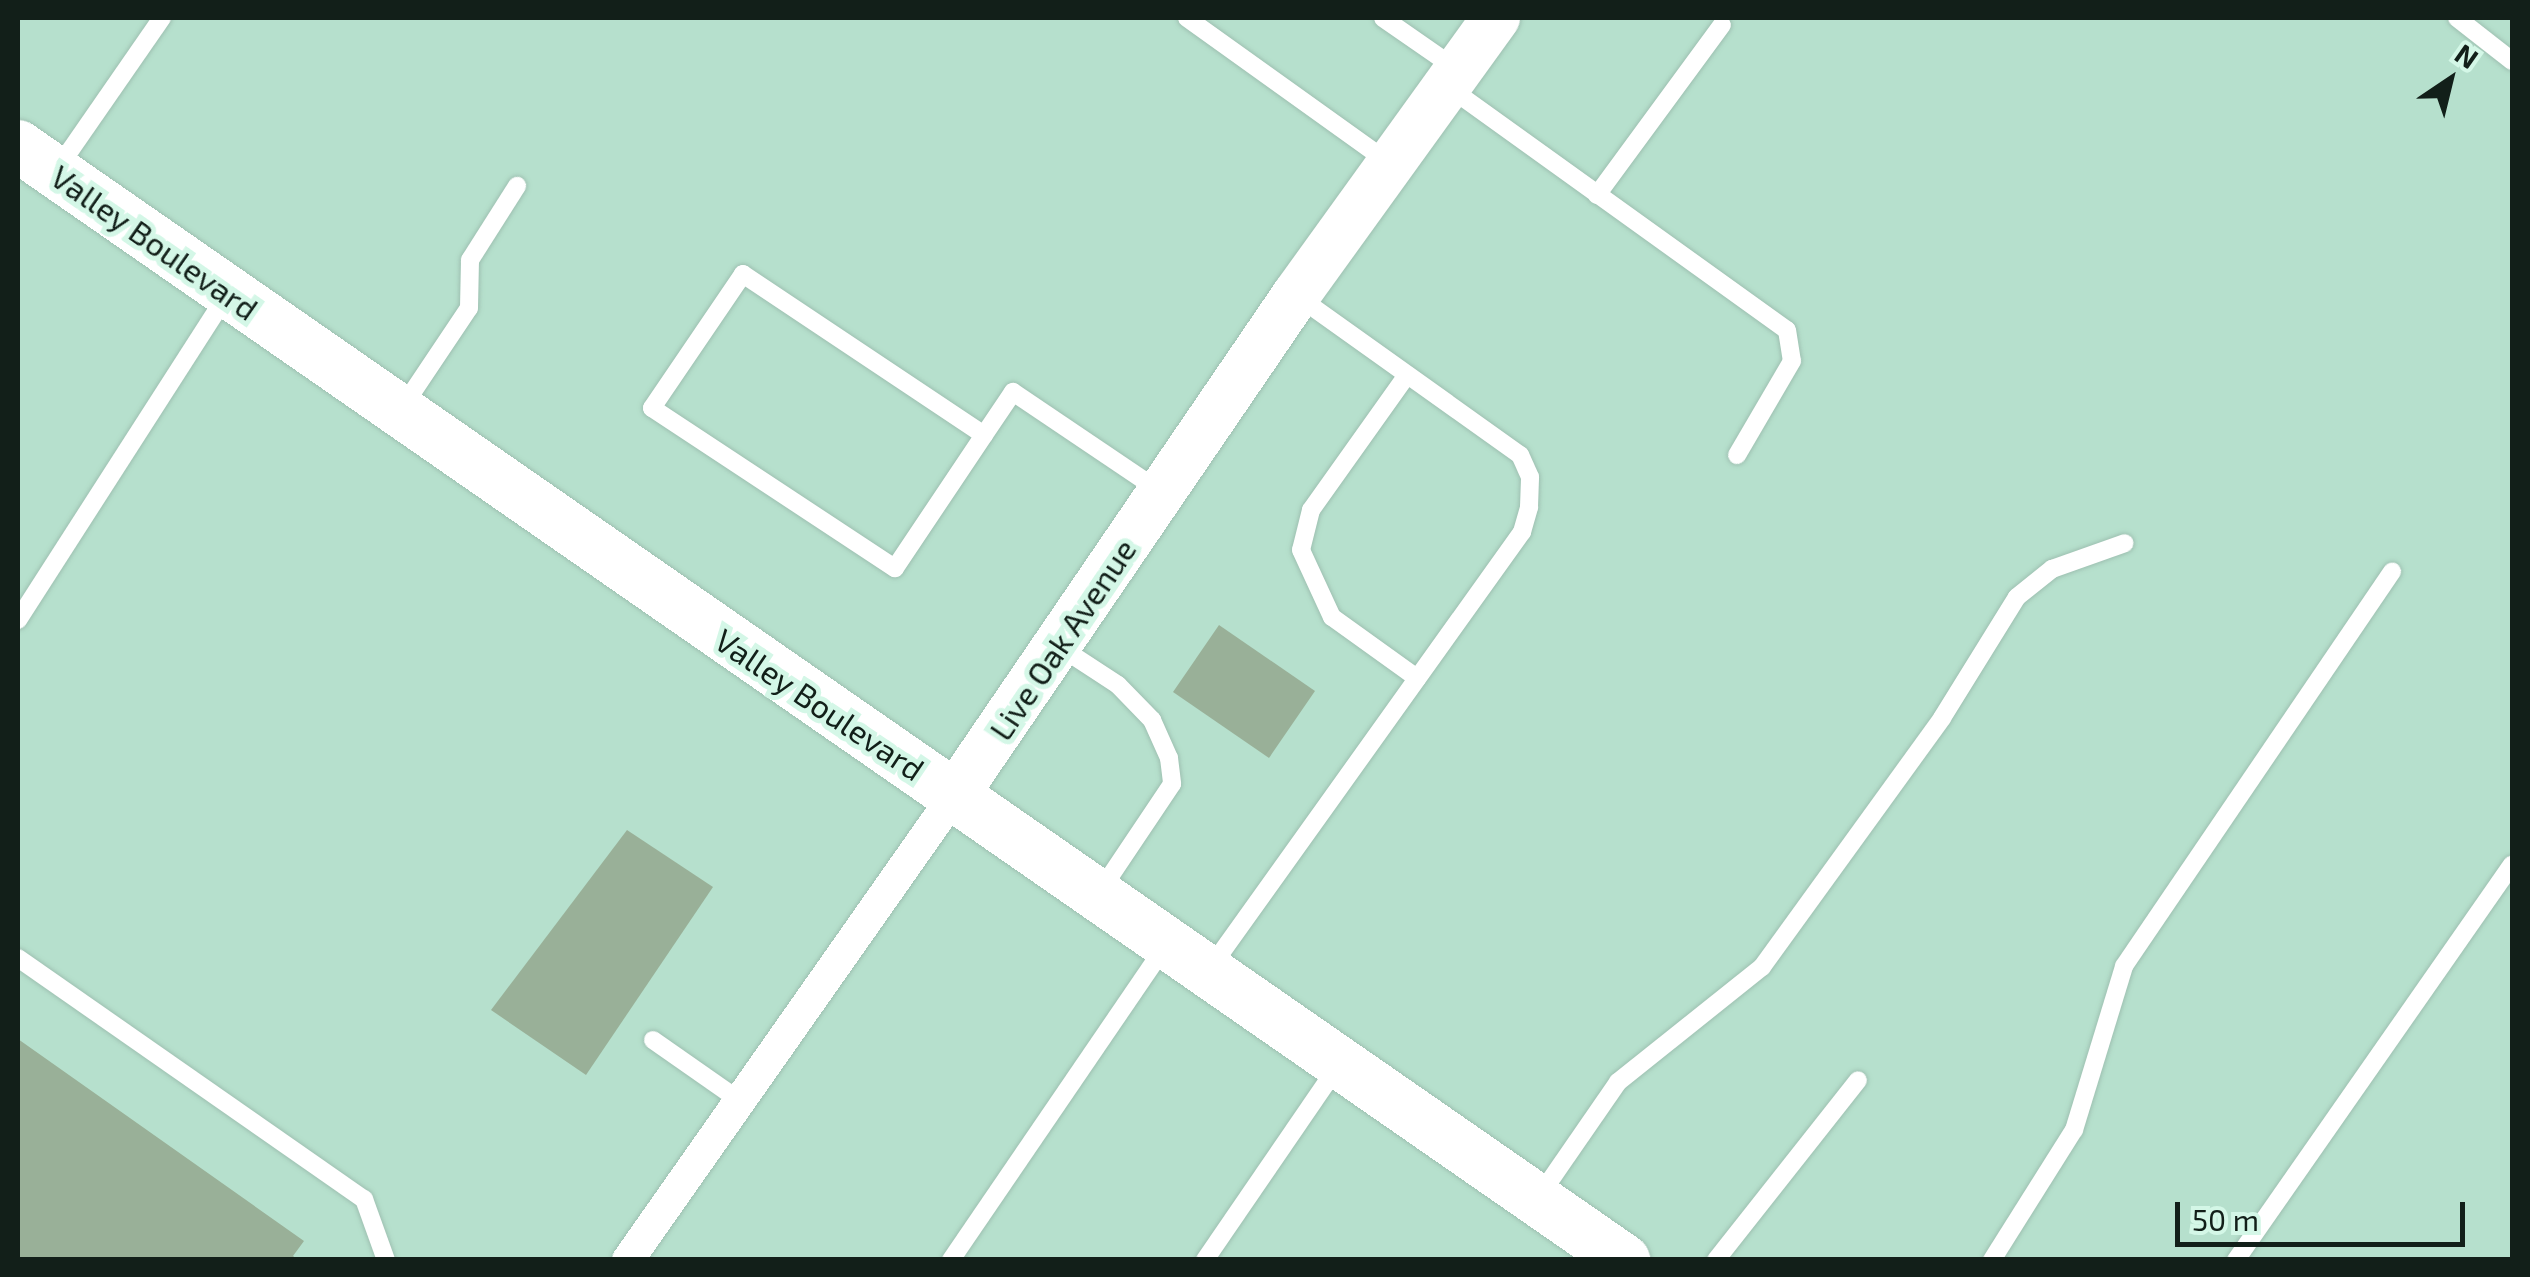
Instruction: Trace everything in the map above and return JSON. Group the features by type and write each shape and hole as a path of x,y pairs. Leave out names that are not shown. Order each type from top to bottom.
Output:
{"main road":[{"name":"Valley Boulevard","path":"36,160 1624,1260"}],"street":[{"name":"Live Oak Avenue","path":"628,1260 1058,646 1296,295 1496,18"}],"lane":[{"path":"36,160 162,18"},
{"path":"1188,18 1392,164"},
{"path":"1383,18 1597,194 1787,330 1792,362 1737,454"},
{"path":"2457,18 2512,61"},
{"path":"1597,194 1722,26"},
{"path":"400,412 468,308 470,260 517,186"},
{"path":"984,435 743,274 652,408 894,568 984,435 1013,392 1161,492"},
{"path":"18,620 228,293"},
{"path":"951,1260 1187,958 1417,678 1522,532 1530,476 1520,455 1296,295"},
{"path":"1407,375 1311,510 1301,550 1332,617 1417,678"},
{"path":"1538,1198 1618,1082 1762,967 1942,718 2017,597 2052,569 2125,544"},
{"path":"1992,1260 2074,1130 2124,966 2392,571"},
{"path":"1058,646 1118,685 1152,720 1169,758 1172,784 1098,895"},
{"path":"2236,1260 2512,865"},
{"path":"18,958 364,1199 386,1260"},
{"path":"653,1040 740,1101"},
{"path":"1205,1260 1340,1063"},
{"path":"1716,1260 1858,1080"}],"shaded area":[{"path":"18,18 2512,18 2512,1259 18,1259"}],"building":[{"path":"1219,625 1315,691 1269,758 1173,692"},
{"path":"627,830 713,887 586,1075 491,1010"},
{"path":"18,1039 304,1241 293,1256 298,1260 18,1260"}]}
